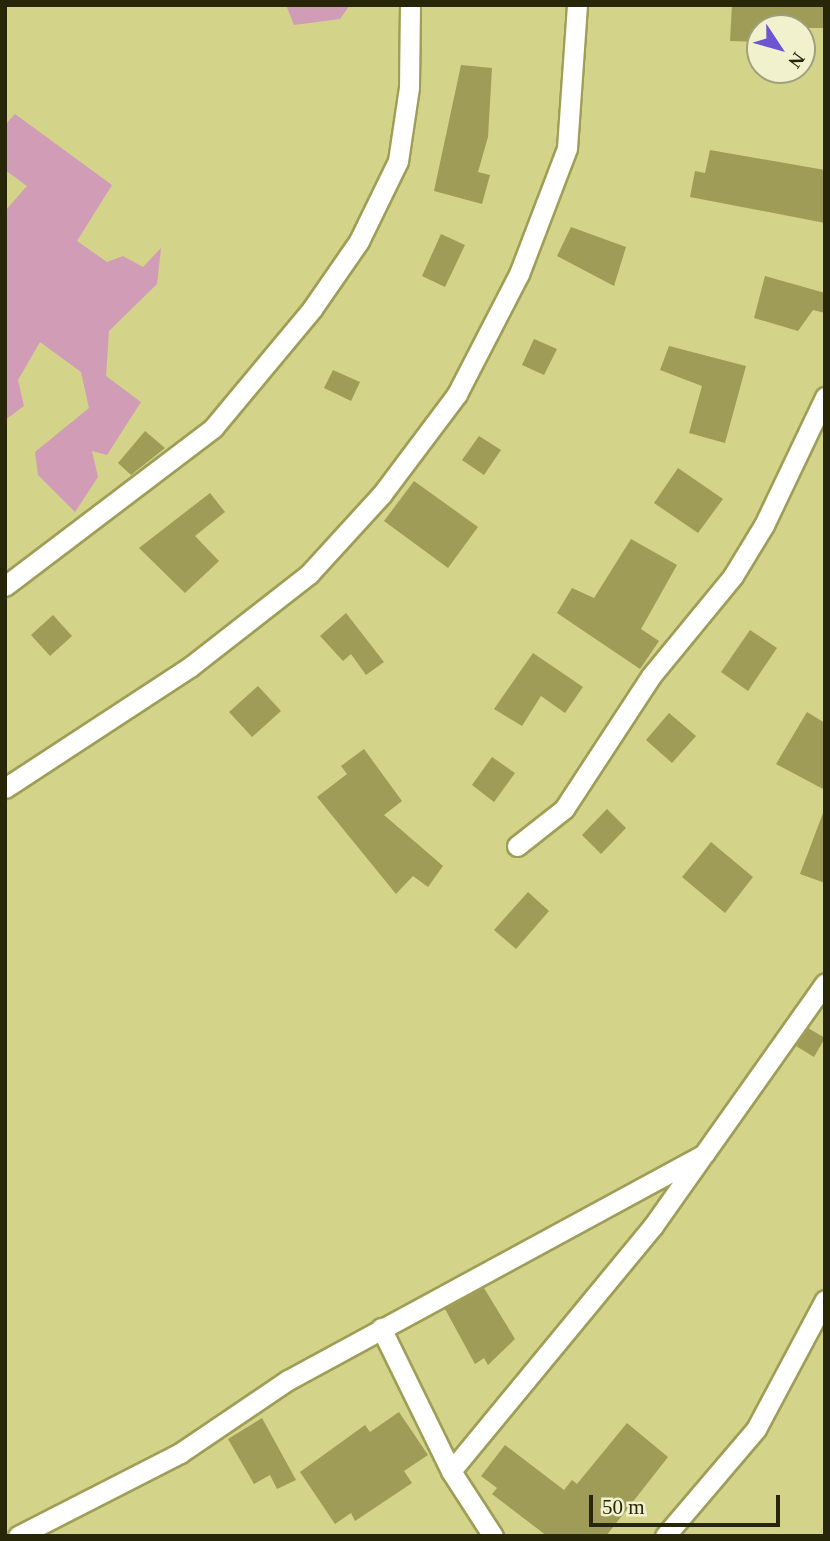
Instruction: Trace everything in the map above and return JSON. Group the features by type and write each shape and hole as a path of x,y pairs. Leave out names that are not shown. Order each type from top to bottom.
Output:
{"street":[{"path":"5,586 213,428 313,309 359,241 398,162 410,87 410,5"},
{"path":"5,788 190,667 309,574 382,494 457,394 519,274 567,148 577,5"},
{"path":"517,846 564,809 651,676 733,576 764,525 825,397"},
{"path":"451,1471 653,1226 825,983"},
{"path":"18,1536 180,1453 288,1380 704,1154"},
{"path":"665,1536 756,1429 825,1300"},
{"path":"380,1328 451,1471 493,1536"}],"shaded area":[{"path":"286,5 350,5 340,19 294,25"},
{"path":"15,114 112,185 77,241 107,262 123,256 143,267 161,248 157,284 109,331 106,376 141,402 107,455 92,451 98,477 75,512 38,475 35,452 89,408 81,372 40,342 18,380 24,406 5,420 5,211 27,186 5,170 5,125"}],"building":[{"path":"732,5 825,5 825,28 816,28 816,14 746,14 746,42 730,41"},
{"path":"461,65 492,68 488,137 478,172 490,175 482,204 434,191"},
{"path":"710,150 825,170 825,223 690,197 695,171 705,173"},
{"path":"571,227 626,247 614,286 557,256"},
{"path":"441,234 465,245 445,287 422,276"},
{"path":"765,276 825,293 825,313 813,310 798,331 754,318"},
{"path":"534,339 557,349 544,375 522,365"},
{"path":"669,346 746,366 725,443 689,433 702,386 660,370"},
{"path":"333,370 360,382 351,401 324,388"},
{"path":"145,431 165,448 131,475 118,463"},
{"path":"479,436 501,450 484,475 462,460"},
{"path":"678,468 723,499 698,533 654,503"},
{"path":"414,481 478,527 448,568 384,521"},
{"path":"210,493 225,512 195,536 219,561 185,593 139,548"},
{"path":"631,539 677,565 641,629 659,641 640,669 557,613 572,588 594,598"},
{"path":"346,613 384,662 366,675 351,654 343,661 320,636"},
{"path":"53,615 72,636 50,656 31,635"},
{"path":"750,630 777,648 748,691 721,672"},
{"path":"533,653 583,687 565,713 541,696 522,726 494,709"},
{"path":"258,686 281,711 252,737 229,712"},
{"path":"807,712 825,723 825,790 776,764"},
{"path":"669,713 696,736 672,763 646,740"},
{"path":"364,749 402,801 384,815 443,866 428,887 413,876 396,894 317,797 347,774 341,766"},
{"path":"492,757 515,773 494,802 472,785"},
{"path":"607,809 626,828 601,854 582,835"},
{"path":"823,813 825,814 825,883 800,874"},
{"path":"711,842 753,877 725,913 682,877"},
{"path":"528,892 549,911 516,949 494,930"},
{"path":"808,1028 825,1038 814,1057 796,1046"},
{"path":"484,1288 515,1339 488,1365 484,1358 475,1364 445,1309"},
{"path":"399,1412 428,1455 404,1471 412,1483 355,1521 351,1513 335,1524 300,1472 365,1425 370,1432"},
{"path":"262,1418 296,1480 277,1489 270,1475 254,1484 228,1439"},
{"path":"627,1423 668,1457 606,1536 547,1536 492,1494 497,1488 481,1476 505,1445 564,1490 572,1480 577,1484"}]}
